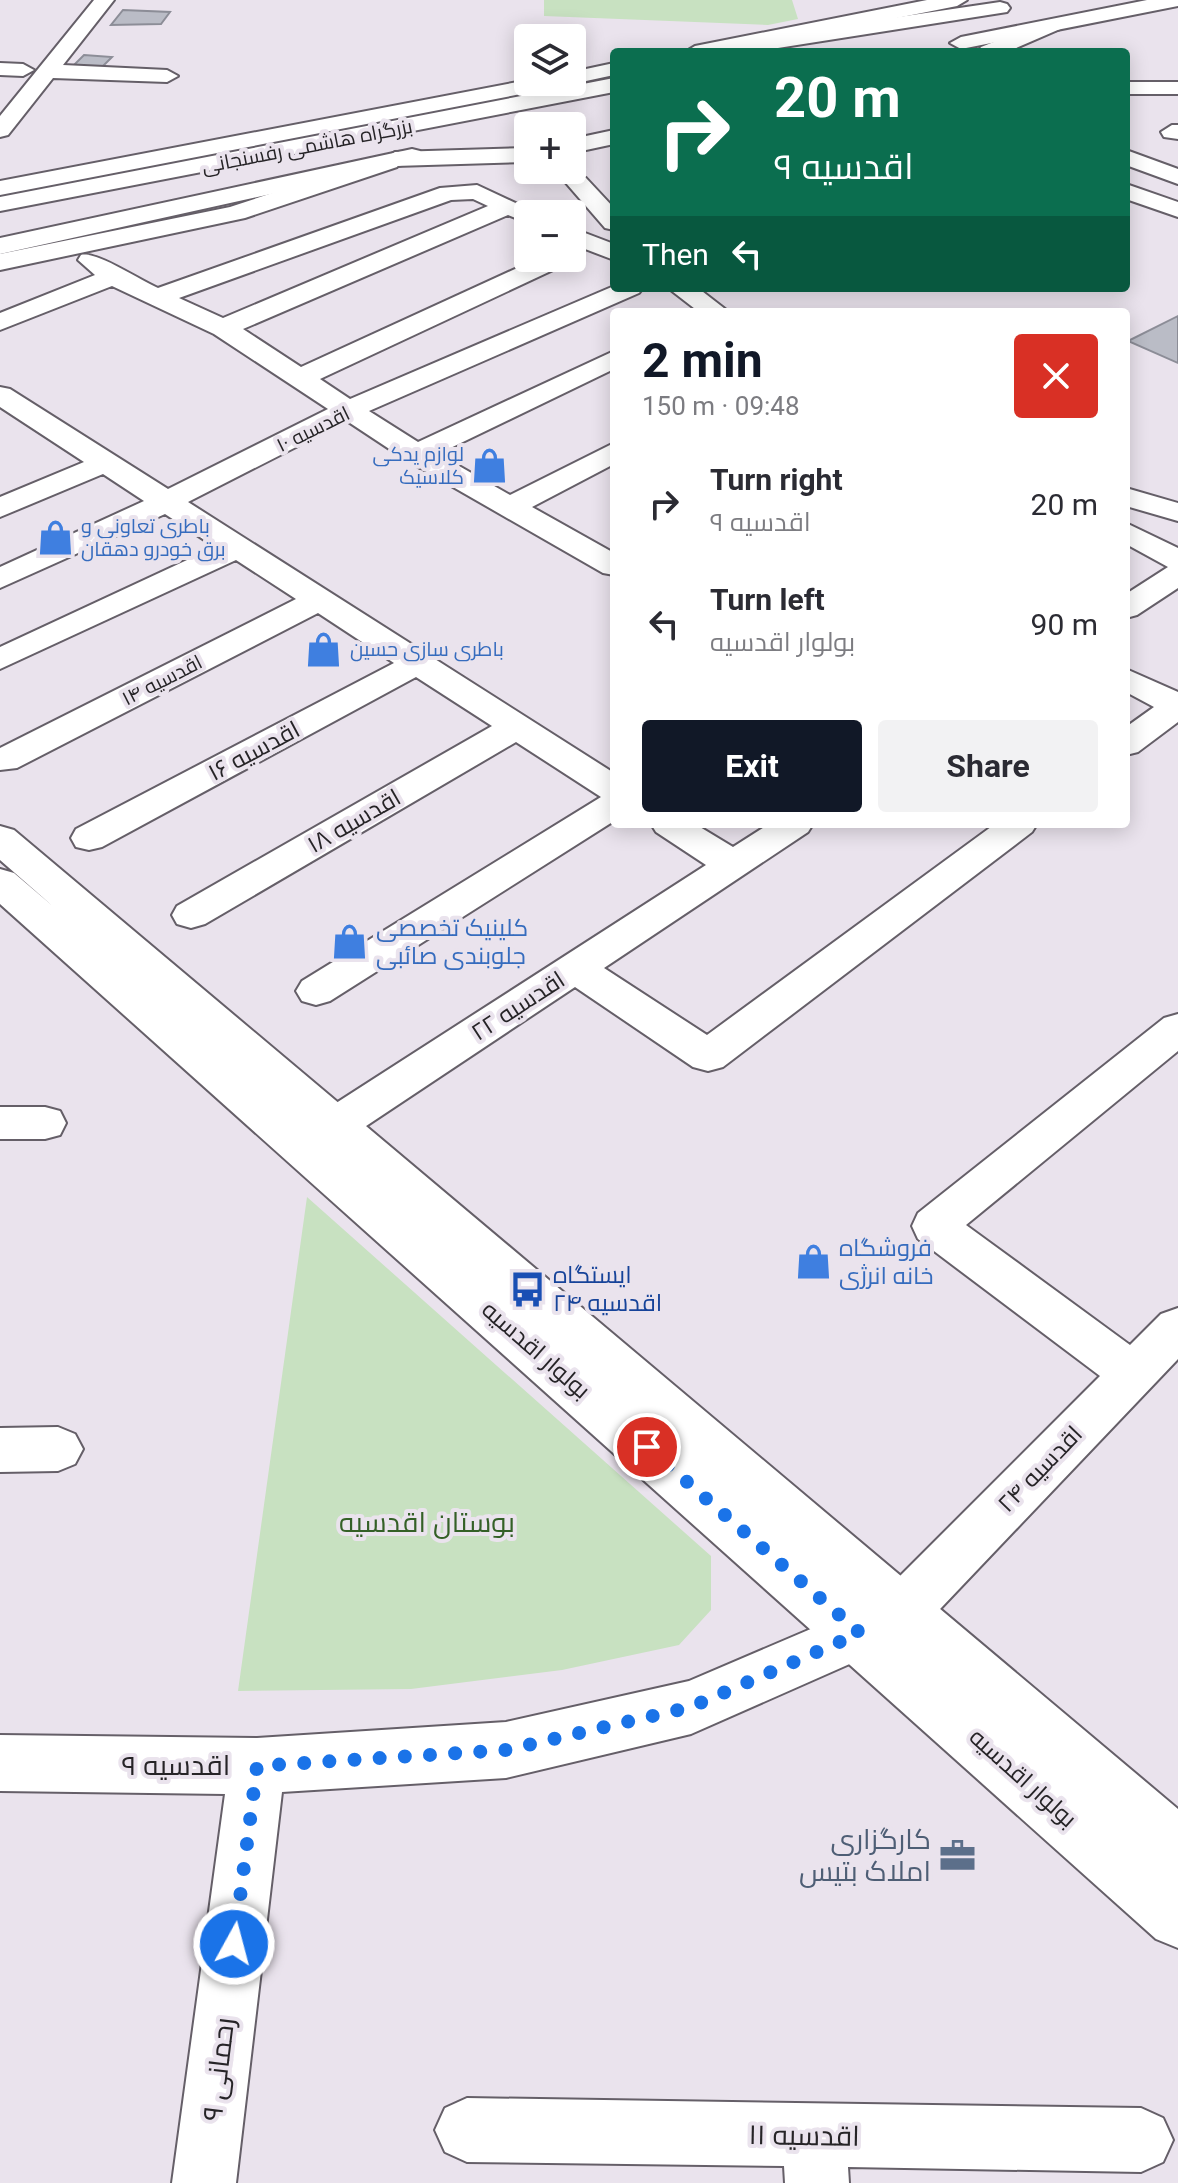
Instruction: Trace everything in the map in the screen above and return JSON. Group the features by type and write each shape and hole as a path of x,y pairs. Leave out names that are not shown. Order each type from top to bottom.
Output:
{"main road":[{"path":"946,46 1178,0"},
{"path":"800,48 1026,3"},
{"path":"735,48 1000,8"},
{"path":"998,48 1053,25"},
{"name":"بزرگراه هاشمی رفسنجانی","path":"2,191 165,175 610,86"},
{"path":"165,175 447,105"},
{"name":"بزرگراه هاشمی رفسنجانی","path":"0,246 514,134"},
{"path":"1130,140 1178,158"},
{"path":"0,262 236,213 395,159"},
{"path":"1130,159 1178,177"},
{"name":"بولوار اقدسیه","path":"0,839 319,1136 881,1622 1178,1848"},
{"name":"بولوار اقدسیه","path":"0,882 319,1136"},
{"name":"بولوار اقدسیه","path":"881,1622 1178,1917"}],"street":[{"path":"0,97 79,0"},
{"path":"0,130 104,0"},
{"path":"715,48 957,0"},
{"path":"0,69 23,70"},
{"path":"586,75 610,70"},
{"path":"48,71 167,76"},
{"path":"1130,88 1178,88"},
{"path":"2,191 514,90"},
{"path":"586,143 610,138"},
{"path":"395,159 514,155"},
{"path":"579,184 610,219"},
{"path":"160,296 448,193 477,192 514,209"},
{"path":"1130,192 1178,210"},
{"path":"223,328 514,213"},
{"path":"90,260 113,277 160,296 223,328 416,454 509,507 608,556"},
{"path":"302,377 529,272"},
{"path":"0,322 113,277"},
{"name":"اقدسیه ۱۰","path":"0,579 166,502 348,410 621,292"},
{"path":"687,292 710,308"},
{"path":"416,454 610,361"},
{"path":"9,410 105,463 610,786"},
{"path":"509,507 610,454"},
{"path":"0,508 105,463"},
{"path":"1130,498 1178,512"},
{"path":"1130,534 1178,560"},
{"path":"0,659 238,548"},
{"path":"1130,605 1178,574"},
{"name":"اقدسیه ۱۴","path":"5,760 319,600"},
{"name":"اقدسیه ۱۶","path":"89,838 418,663"},
{"path":"1130,681 1178,706 1130,741"},
{"name":"اقدسیه ۱۸","path":"191,915 517,726"},
{"path":"316,991 610,807"},
{"path":"675,828 733,865"},
{"name":"اقدسیه ۲۲","path":"319,1136 789,828"},
{"path":"575,968 708,1056 1014,828"},
{"path":"1133,1374 934,1226 1178,1029"},
{"path":"0,1123 45,1123"},
{"name":"اقدسیه ۲۴","path":"881,1622 1178,1328"},
{"path":"0,1450 58,1449"},
{"name":"اقدسیه ۹","path":"0,1763 257,1766 506,1750 691,1707 881,1622"},
{"name":"رحمانی ۹","path":"204,2183 257,1766"},
{"name":"اقدسیه ۱۱","path":"467,2130 816,2159 1141,2140"}],"green space":[{"path":"544,0 792,0 798,19 768,25 544,16"},
{"name":"بوستان اقدسیه","path":"307,1197 711,1556 711,1610 679,1645 562,1670 411,1689 238,1691"}],"building":[{"path":"123,10 170,12 161,24 111,25"},
{"path":"84,55 112,57 99,70 71,68"},
{"path":"1178,316 1178,363 1130,340"}],"place":[{"name":"لوازم یدکی کلاسیک","path":"490,465"},
{"name":"باطری تعاونی و برق خودرو دهقان","path":"55,537"},
{"name":"باطری سازی حسین","path":"324,649"},
{"name":"کلینیک تخصصی جلوبندی صائبی","path":"350,942"},
{"name":"فروشگاه خانه انرژی","path":"813,1262"},
{"name":"ایستگاه اقدسیه ۲۴","path":"527,1289"},
{"name":"کارگزاری املاک بتیس","path":"957,1855"}],"route":[{"path":"234,1944 257,1766 506,1750 691,1707 860,1633 647,1447"}]}
